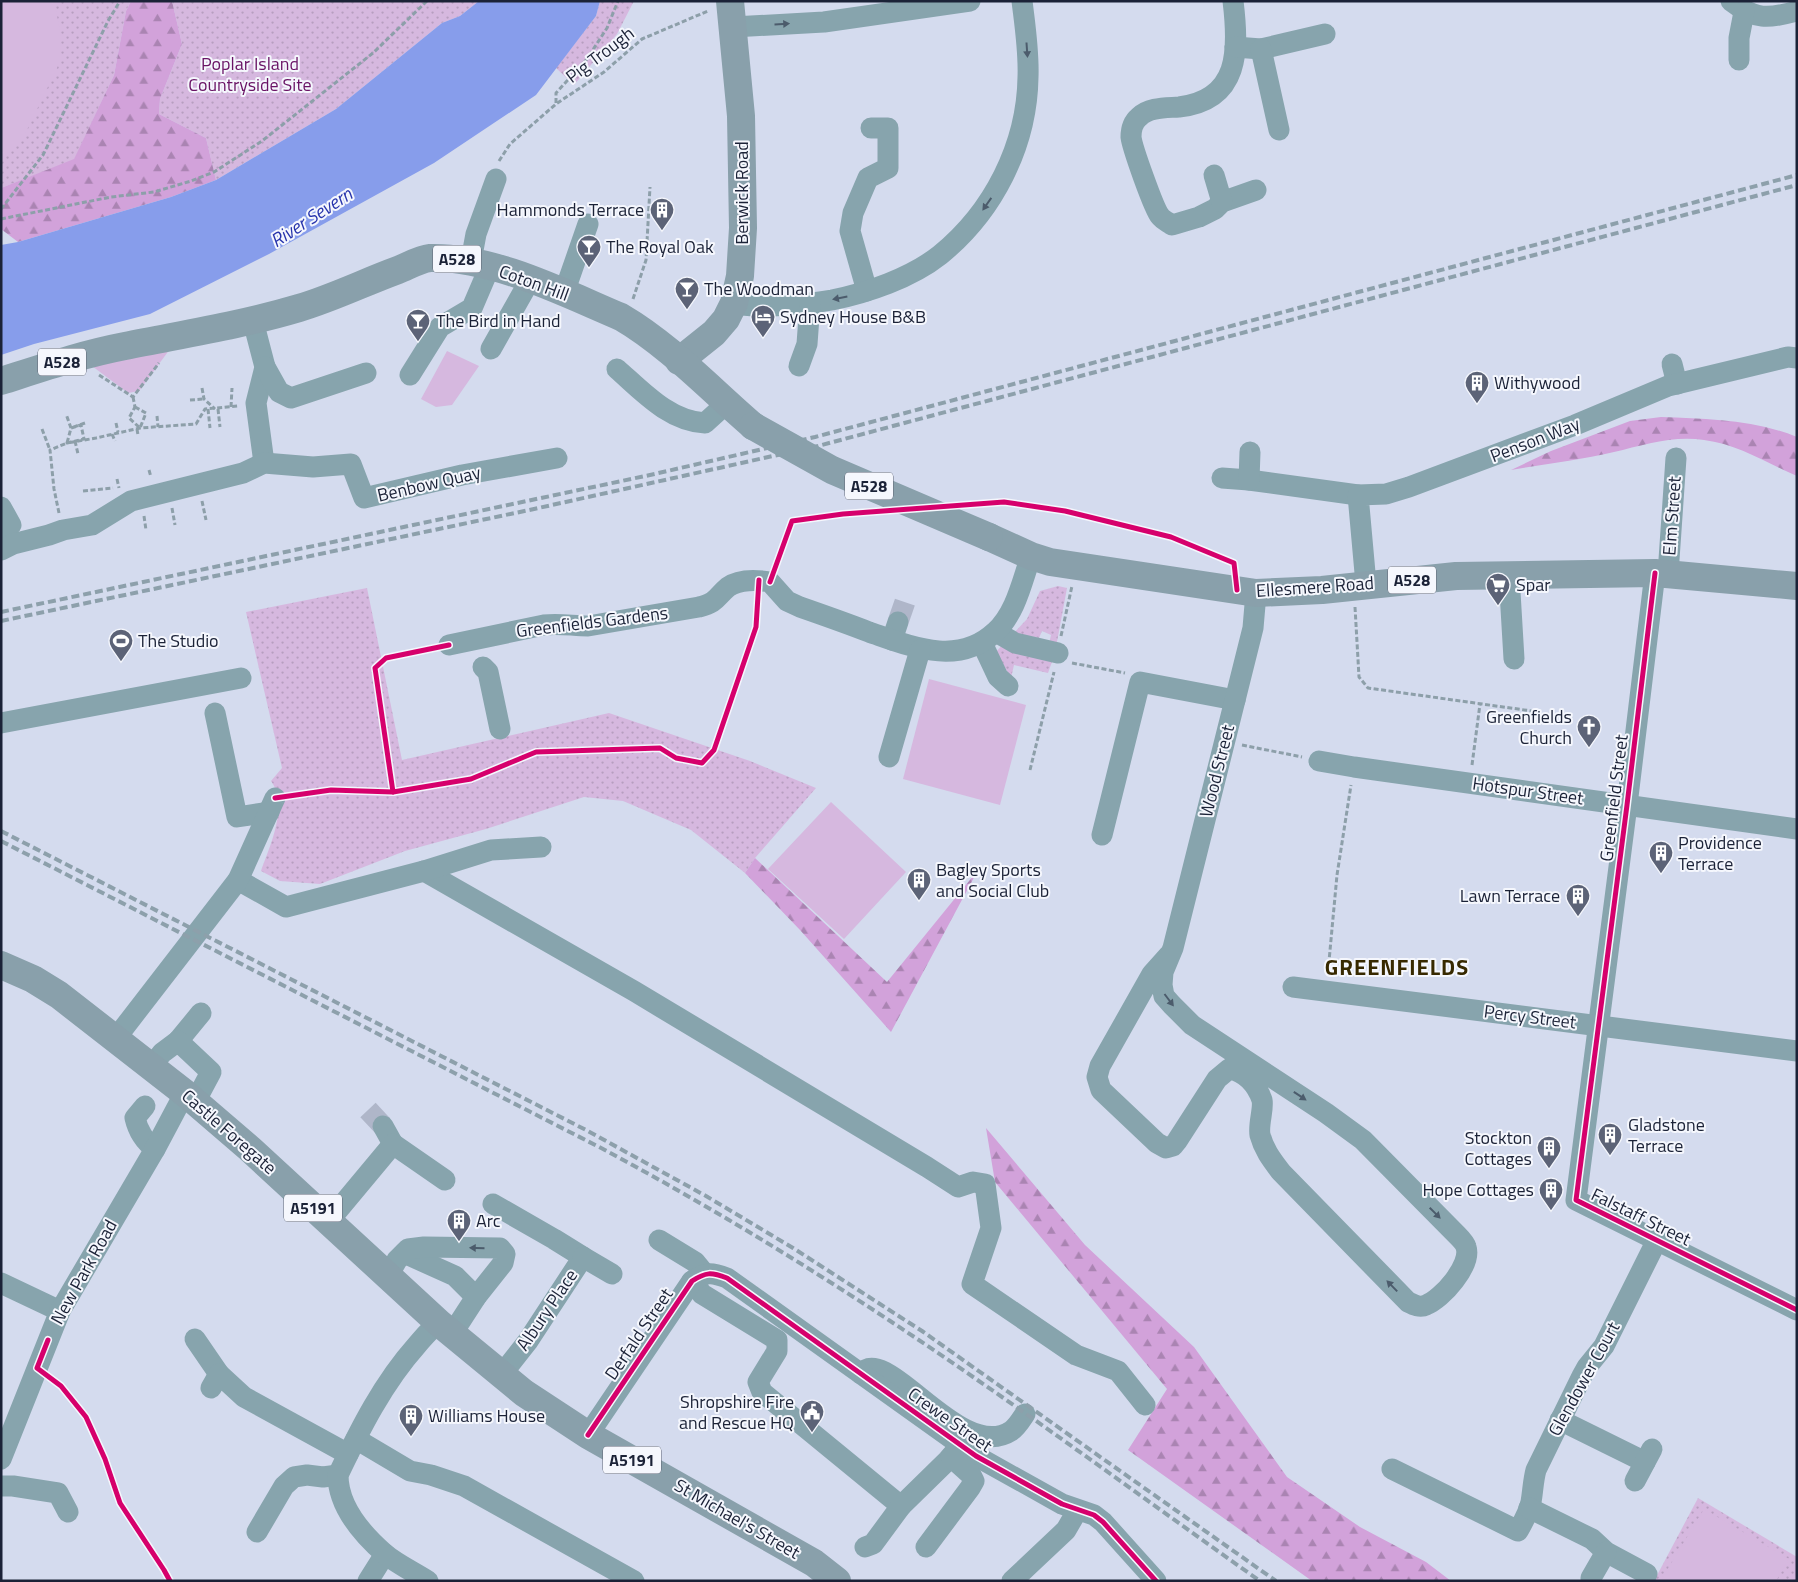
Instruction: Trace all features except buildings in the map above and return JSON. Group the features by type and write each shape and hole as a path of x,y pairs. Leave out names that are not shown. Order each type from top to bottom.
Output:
{"main road":[{"name":"Berwick Road","path":"680,361 714,333 726,319 734,303 740,276 743,228 741,116 726,12"},
{"name":"Coton Hill","path":"1,381 74,358 124,346 253,321 301,307 427,258 450,258 481,264 530,280 621,317 680,361 753,426 832,470 989,537"},
{"name":"Ellesmere Road","path":"989,537 1031,556 1050,562 1256,593 1290,593 1456,576 1661,573 1797,586"},
{"name":"Castle Foregate","path":"1,965 33,979 59,995 190,1098 250,1149 446,1328"},
{"name":"St Michael's Street","path":"446,1328 524,1393 588,1435 814,1563 837,1581"}],"street":[{"path":"726,12 824,22 970,1"},
{"path":"734,303 741,305 810,303 858,295 911,272 938,256 971,226 988,203 1004,176 1017,145 1028,86 1028,49 1022,1"},
{"path":"1233,1 1236,47 1230,73 1225,82 1210,98 1185,106 1156,109 1138,117 1132,126 1132,145 1159,216 1166,222 1172,224 1199,217 1215,209 1222,202 1256,190"},
{"path":"1739,60 1738,6 1758,16 1778,15 1797,11"},
{"path":"1236,47 1261,49 1325,34"},
{"path":"1261,49 1279,130"},
{"path":"867,291 850,231 853,213 868,178 888,168 888,128 871,128"},
{"path":"1214,175 1222,202"},
{"path":"410,375 440,327 472,308 481,264 476,234 496,179"},
{"path":"564,293 588,224"},
{"path":"491,349 530,280"},
{"path":"799,366 807,344 810,303"},
{"path":"253,321 265,366 279,392 291,398 366,372"},
{"name":"Penson Way","path":"1222,478 1358,495 1386,494 1575,425 1652,391 1675,374 1788,357 1797,358"},
{"path":"264,463 256,404 265,366"},
{"path":"617,369 663,409 693,422 705,423 726,403"},
{"path":"1249,480 1250,452"},
{"name":"Benbow Quay","path":"1,550 13,544 63,530 92,525 131,501 243,473 264,463 313,467 351,464 364,498 462,475 556,458"},
{"name":"Elm Street","path":"1661,573 1676,458"},
{"path":"1358,495 1360,585"},
{"path":"1,507 11,525 1,531"},
{"path":"989,637 1005,621 1016,599 1031,556"},
{"name":"Greenfield Street","path":"1598,1026 1627,805 1661,573"},
{"path":"1510,575 1514,659"},
{"name":"Greenfields Gardens","path":"449,645 544,625 560,623 588,626 699,607 711,604 729,587 739,582 759,580 770,582 787,601 800,607 895,631 920,650 950,651 989,637"},
{"name":"Wood Street","path":"1171,951 1152,974 1134,1009 1100,1066 1097,1077 1101,1090 1158,1143 1166,1148 1173,1146 1177,1141 1217,1078 1230,1070 1239,1071 1250,1080 1262,1101 1260,1132 1264,1148 1281,1172 1408,1302 1418,1306 1426,1306 1437,1298 1455,1281 1464,1267 1467,1256 1466,1246 1363,1140 1326,1113 1192,1025 1164,996 1162,985 1163,972 1171,951 1253,628 1256,593"},
{"path":"989,637 1015,642 1057,656"},
{"path":"989,637 998,677 1008,686"},
{"path":"889,757 920,650"},
{"path":"483,667 488,672 500,728"},
{"path":"1,723 241,678"},
{"path":"1102,834 1140,682 1235,700"},
{"path":"116,1038 238,880 272,805 237,817 215,713"},
{"name":"Hotspur Street","path":"1319,761 1797,829"},
{"path":"238,880 286,907 424,871 492,850 541,847"},
{"path":"424,871 634,991 927,1166 958,1187 973,1182 986,1184 991,1228 972,1284 1076,1355 1118,1371 1145,1405"},
{"name":"Percy Street","path":"1293,987 1797,1051"},
{"path":"151,1067 162,1053 178,1041 201,1013"},
{"name":"Falstaff Street","path":"1598,1026 1576,1200 1797,1310"},
{"name":"New Park Road","path":"1,1459 60,1312 155,1149 181,1100 190,1098 211,1072 178,1041"},
{"path":"145,1106 135,1118 138,1131 150,1146 155,1149"},
{"path":"328,1222 388,1135 445,1180"},
{"name":"Albury Place","path":"493,1204 584,1257 528,1341 502,1374"},
{"path":"659,1240 695,1262 702,1294 777,1340 777,1351 758,1382 762,1392 901,1506"},
{"name":"Glendower Court","path":"1392,1470 1518,1531 1529,1508 1536,1470 1587,1367 1604,1346 1657,1240"},
{"path":"388,1276 408,1249 424,1247 500,1248 505,1254 502,1263 476,1297 446,1328 422,1339 393,1374 338,1475 338,1487 343,1503 354,1521 385,1554 418,1578"},
{"path":"404,1252 455,1276 476,1297"},
{"path":"584,1257 612,1274"},
{"name":"Crewe Street","path":"698,1277 716,1274 727,1278 861,1374 956,1451 1077,1511 1094,1515 1103,1522 1156,1581"},
{"name":"Derfald Street","path":"588,1435 698,1277"},
{"path":"1,1282 60,1312"},
{"path":"195,1339 215,1381 244,1398 410,1471 432,1475 464,1486 634,1581"},
{"path":"861,1374 869,1369 885,1372 942,1415 967,1432 977,1436 1000,1436 1009,1433 1025,1414"},
{"path":"1560,1420 1648,1455 1635,1481"},
{"path":"865,1547 874,1544 901,1506 956,1451 974,1481 926,1547"},
{"path":"257,1532 284,1486 294,1477 338,1475"},
{"path":"1,1486 58,1493 68,1512"},
{"path":"1529,1508 1592,1538 1606,1552 1647,1574"},
{"path":"1012,1581 1066,1530 1077,1511"},
{"path":"1591,1578 1606,1552"},
{"path":"368,1581 385,1554"}],"path":[{"path":"1,209 43,155 108,21 120,1"},
{"path":"1,219 111,197 154,192 214,172 262,141 373,53 427,1"},
{"path":"621,317 632,303 646,260 650,187"},
{"path":"133,397 178,337"},
{"path":"74,358 133,397 135,407 129,418 138,428"},
{"path":"202,388 204,399 216,409 220,427"},
{"path":"231,407 232,388"},
{"path":"190,400 204,399"},
{"path":"50,450 75,441 138,428 196,424 206,409 256,404"},
{"path":"135,407 146,413 138,428 138,435"},
{"path":"208,409 210,428"},
{"path":"66,414 71,428 67,443"},
{"path":"158,416 158,426"},
{"path":"71,428 85,423"},
{"path":"116,423 118,432"},
{"path":"67,443 84,440 81,425 71,428"},
{"path":"42,428 50,450 54,490 63,530"},
{"path":"112,434 115,440"},
{"path":"75,441 78,454"},
{"path":"83,491 119,487"},
{"path":"1030,770 1076,566"},
{"path":"1360,585 1359,677 1368,688 1540,712"},
{"path":"1057,656 1134,675 1140,682"},
{"path":"1470,783 1480,704"},
{"path":"1224,741 1319,761"},
{"path":"1326,991 1337,875 1354,767"}],"green space":[{"path":"1,1 131,1 126,11 114,75 74,160 1,188"},
{"path":"1,1 54,1 60,31 61,52 57,68 26,132 1,163"},
{"path":"131,1 172,1 182,44 160,99 159,114 206,138 216,180 171,197 18,242 1,229 1,188 74,159 114,75 126,11"},
{"name":"Poplar Island Countryside Site","path":"172,1 479,1 460,16 442,23 336,109 216,180 206,138 159,114 160,99 182,44"},
{"path":"600,1 634,1 617,34 574,85 556,68 596,16"},
{"path":"170,349 139,391 128,393 92,366"},
{"path":"447,351 479,366 452,405 436,407 421,399"},
{"path":"1661,417 1713,419 1747,423 1797,437 1797,476 1728,445 1693,439 1670,440 1588,457 1511,470 1551,451 1630,421"},
{"path":"1058,586 1067,588 1056,647 1049,644 1051,635 1042,631 1039,638 1014,633 1027,619 1040,591"},
{"path":"367,588 402,760 609,713 750,761 816,788 755,858 745,873 691,830 623,801 584,797 486,829 405,851 320,884 280,881 261,871 273,838 278,813 276,791 271,781 282,768 246,612"},
{"path":"1003,644 1053,659 1048,673 1014,665 1011,678 996,652"},
{"path":"929,679 1026,705 1000,805 903,779"},
{"path":"831,802 906,872 844,939 768,869"},
{"path":"755,858 887,982 978,870 891,1032 800,930 745,873"},
{"path":"986,1128 1085,1245 1194,1347 1287,1477 1360,1527 1426,1562 1451,1581 1312,1581 1128,1450 1167,1389 995,1182"},
{"path":"1698,1498 1797,1557 1797,1581 1654,1581"},
{"path":"1704,1509 1789,1559 1776,1581 1661,1580"}],"water":[{"name":"River Severn","path":"479,1 600,1 596,16 536,95 434,163 269,254 150,314 34,344 1,355 1,245 18,242 171,197 216,180 336,109 442,23 460,16"}],"tunnel":[{"path":"898,622 906,599"},
{"path":"368,1110 383,1126"}],"railway":[{"path":"1,612 650,475 815,437 1797,175"},
{"path":"1,621 534,509 818,446 1797,185"},
{"path":"1,831 586,1130 706,1196 793,1248 922,1331 1276,1581"},
{"path":"1,841 603,1149 699,1202 793,1259 931,1348 1048,1429 1260,1581"}],"cycle path":[{"path":"770,582 792,521 843,514 1004,502 1065,511 1171,537 1234,563 1237,590"},
{"path":"1655,573 1576,1200 1797,1310"},
{"path":"275,798 331,790 393,792 471,779 536,752 660,748 676,758 702,763 714,750 756,627 759,580"},
{"path":"393,792 375,668 386,658 449,645"},
{"path":"588,1435 692,1281 709,1274 717,1275 727,1278 976,1456 1062,1504 1094,1515 1103,1522 1156,1581"},
{"path":"48,1340 37,1368 61,1386 86,1417 105,1459 120,1503 170,1581"}],"place":[{"name":"Hammonds Terrace","path":"662,231"},
{"name":"The Royal Oak","path":"589,268"},
{"name":"The Woodman","path":"687,310"},
{"name":"Sydney House B&B","path":"763,338"},
{"name":"The Bird in Hand","path":"418,342"},
{"name":"Withywood","path":"1477,404"},
{"name":"Spar","path":"1498,606"},
{"name":"The Studio","path":"121,662"},
{"name":"Greenfields Church","path":"1589,748"},
{"name":"Providence Terrace","path":"1661,874"},
{"name":"Bagley Sports and Social Club","path":"919,901"},
{"name":"Lawn Terrace","path":"1578,917"},
{"name":"Gladstone Terrace","path":"1610,1156"},
{"name":"Stockton Cottages","path":"1549,1169"},
{"name":"Hope Cottages","path":"1551,1211"},
{"name":"Arc","path":"459,1242"},
{"name":"Shropshire Fire and Rescue HQ","path":"812,1433"},
{"name":"Williams House","path":"411,1437"}],"district":[{"name":"GREENFIELDS","path":"1397,967"}]}
